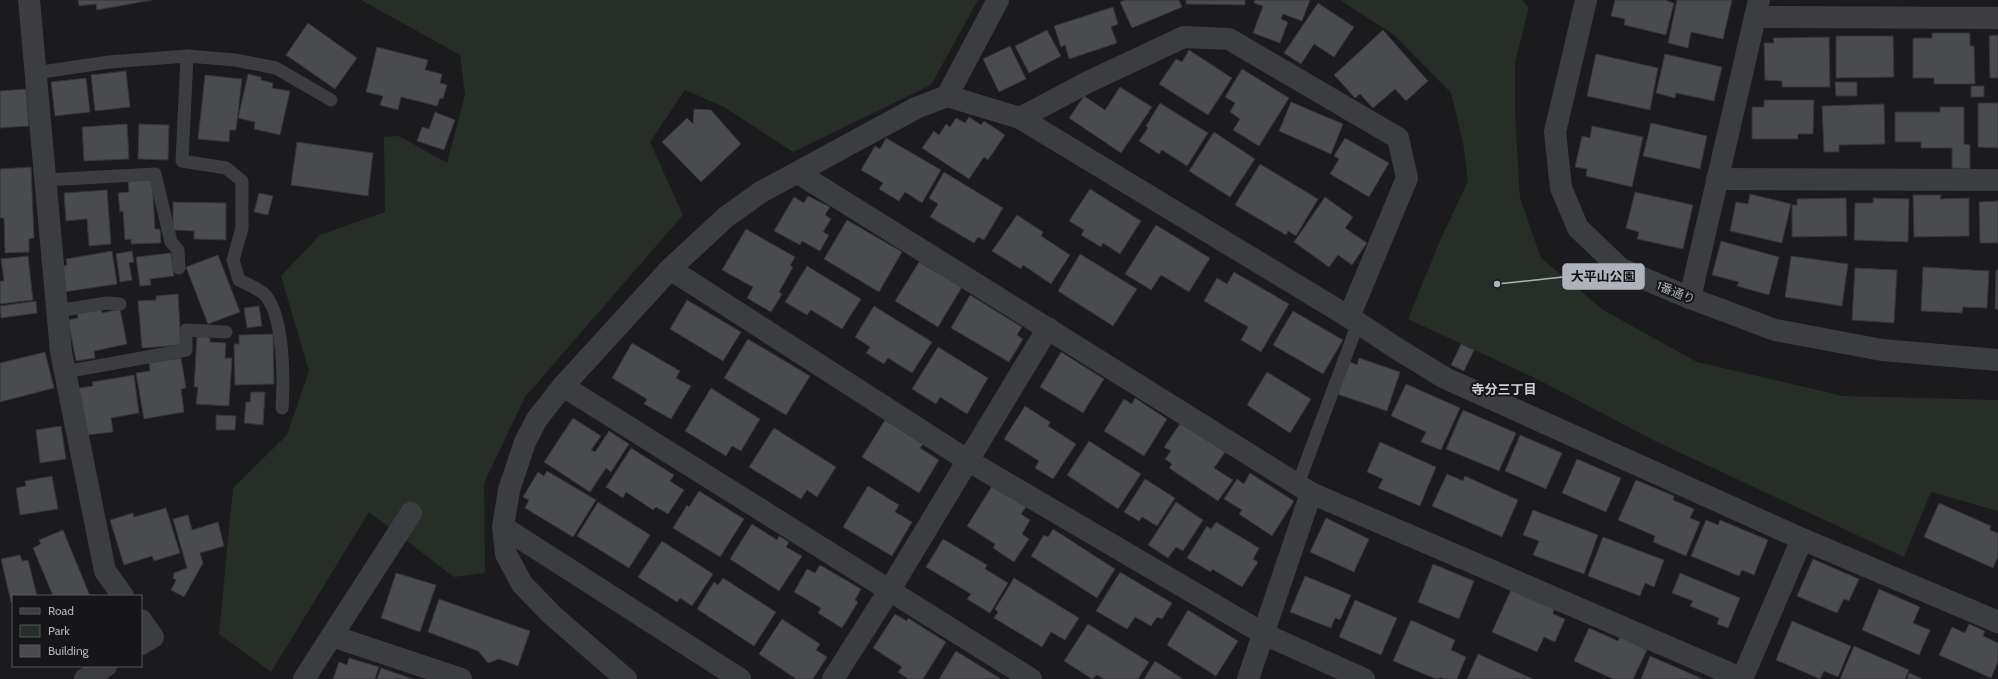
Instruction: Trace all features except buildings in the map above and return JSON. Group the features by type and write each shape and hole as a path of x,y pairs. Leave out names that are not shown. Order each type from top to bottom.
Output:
{"street":[{"path":"28,0 57,310 65,372 105,571 122,595"},
{"path":"626,679 552,615 522,584 506,554 503,526 509,490 525,442 537,418 563,386 670,269 726,217 761,192 910,112 947,96 998,0"},
{"name":"1番通り","path":"1586,0 1555,132 1561,188 1578,228 1621,269 1690,298 1775,330 1882,350 1998,360"},
{"path":"1690,298 1757,8 1998,18"},
{"path":"1020,118 1088,82 1184,37 1229,39 1398,138 1407,178 1354,320"},
{"path":"947,96 1020,118 1354,320 1445,378 1802,539 1998,622"},
{"path":"798,173 1305,489 1742,679 1802,539"},
{"path":"1717,179 1998,180"},
{"path":"670,269 967,460 1264,634 1364,679"},
{"path":"833,679 889,590 1048,328"},
{"path":"563,386 1031,679"},
{"path":"1248,679 1264,634 1305,489"},
{"path":"304,679 411,512"},
{"path":"503,526 740,679"},
{"path":"142,621 153,637 142,643"},
{"path":"332,636 461,679"},
{"path":"85,679 104,667"}],"lane":[{"path":"35,73 109,62 187,56 235,60 276,68 331,100"},
{"path":"187,56 182,161 226,168 242,181 242,228 233,260 239,280 265,294 271,304 275,317 283,367 282,408"},
{"path":"45,180 156,174 171,242 178,250 179,268"},
{"path":"57,310 107,303 120,304"},
{"path":"1305,489 1354,320"},
{"path":"65,372 186,350 186,330 226,332"}],"green space":[{"path":"361,0 978,0 931,85 793,152 724,107 685,90 650,142 683,215 525,397 484,483 485,573 454,577 369,512 271,672 219,634 233,488 287,435 309,371 281,276 320,235 385,212 384,137 399,136 447,163 465,95 460,55"},
{"path":"1340,0 1522,0 1529,7 1515,62 1515,114 1520,198 1541,258 1603,310 1697,362 1843,396 1998,400 1998,511 1931,492 1904,557 1655,441 1539,380 1408,319 1439,243 1468,181 1463,142 1451,93 1394,35"}],"place":[{"name":"大平山公園","path":"1497,284"}],"district":[{"name":"寺分三丁目","path":"1504,389"}]}
